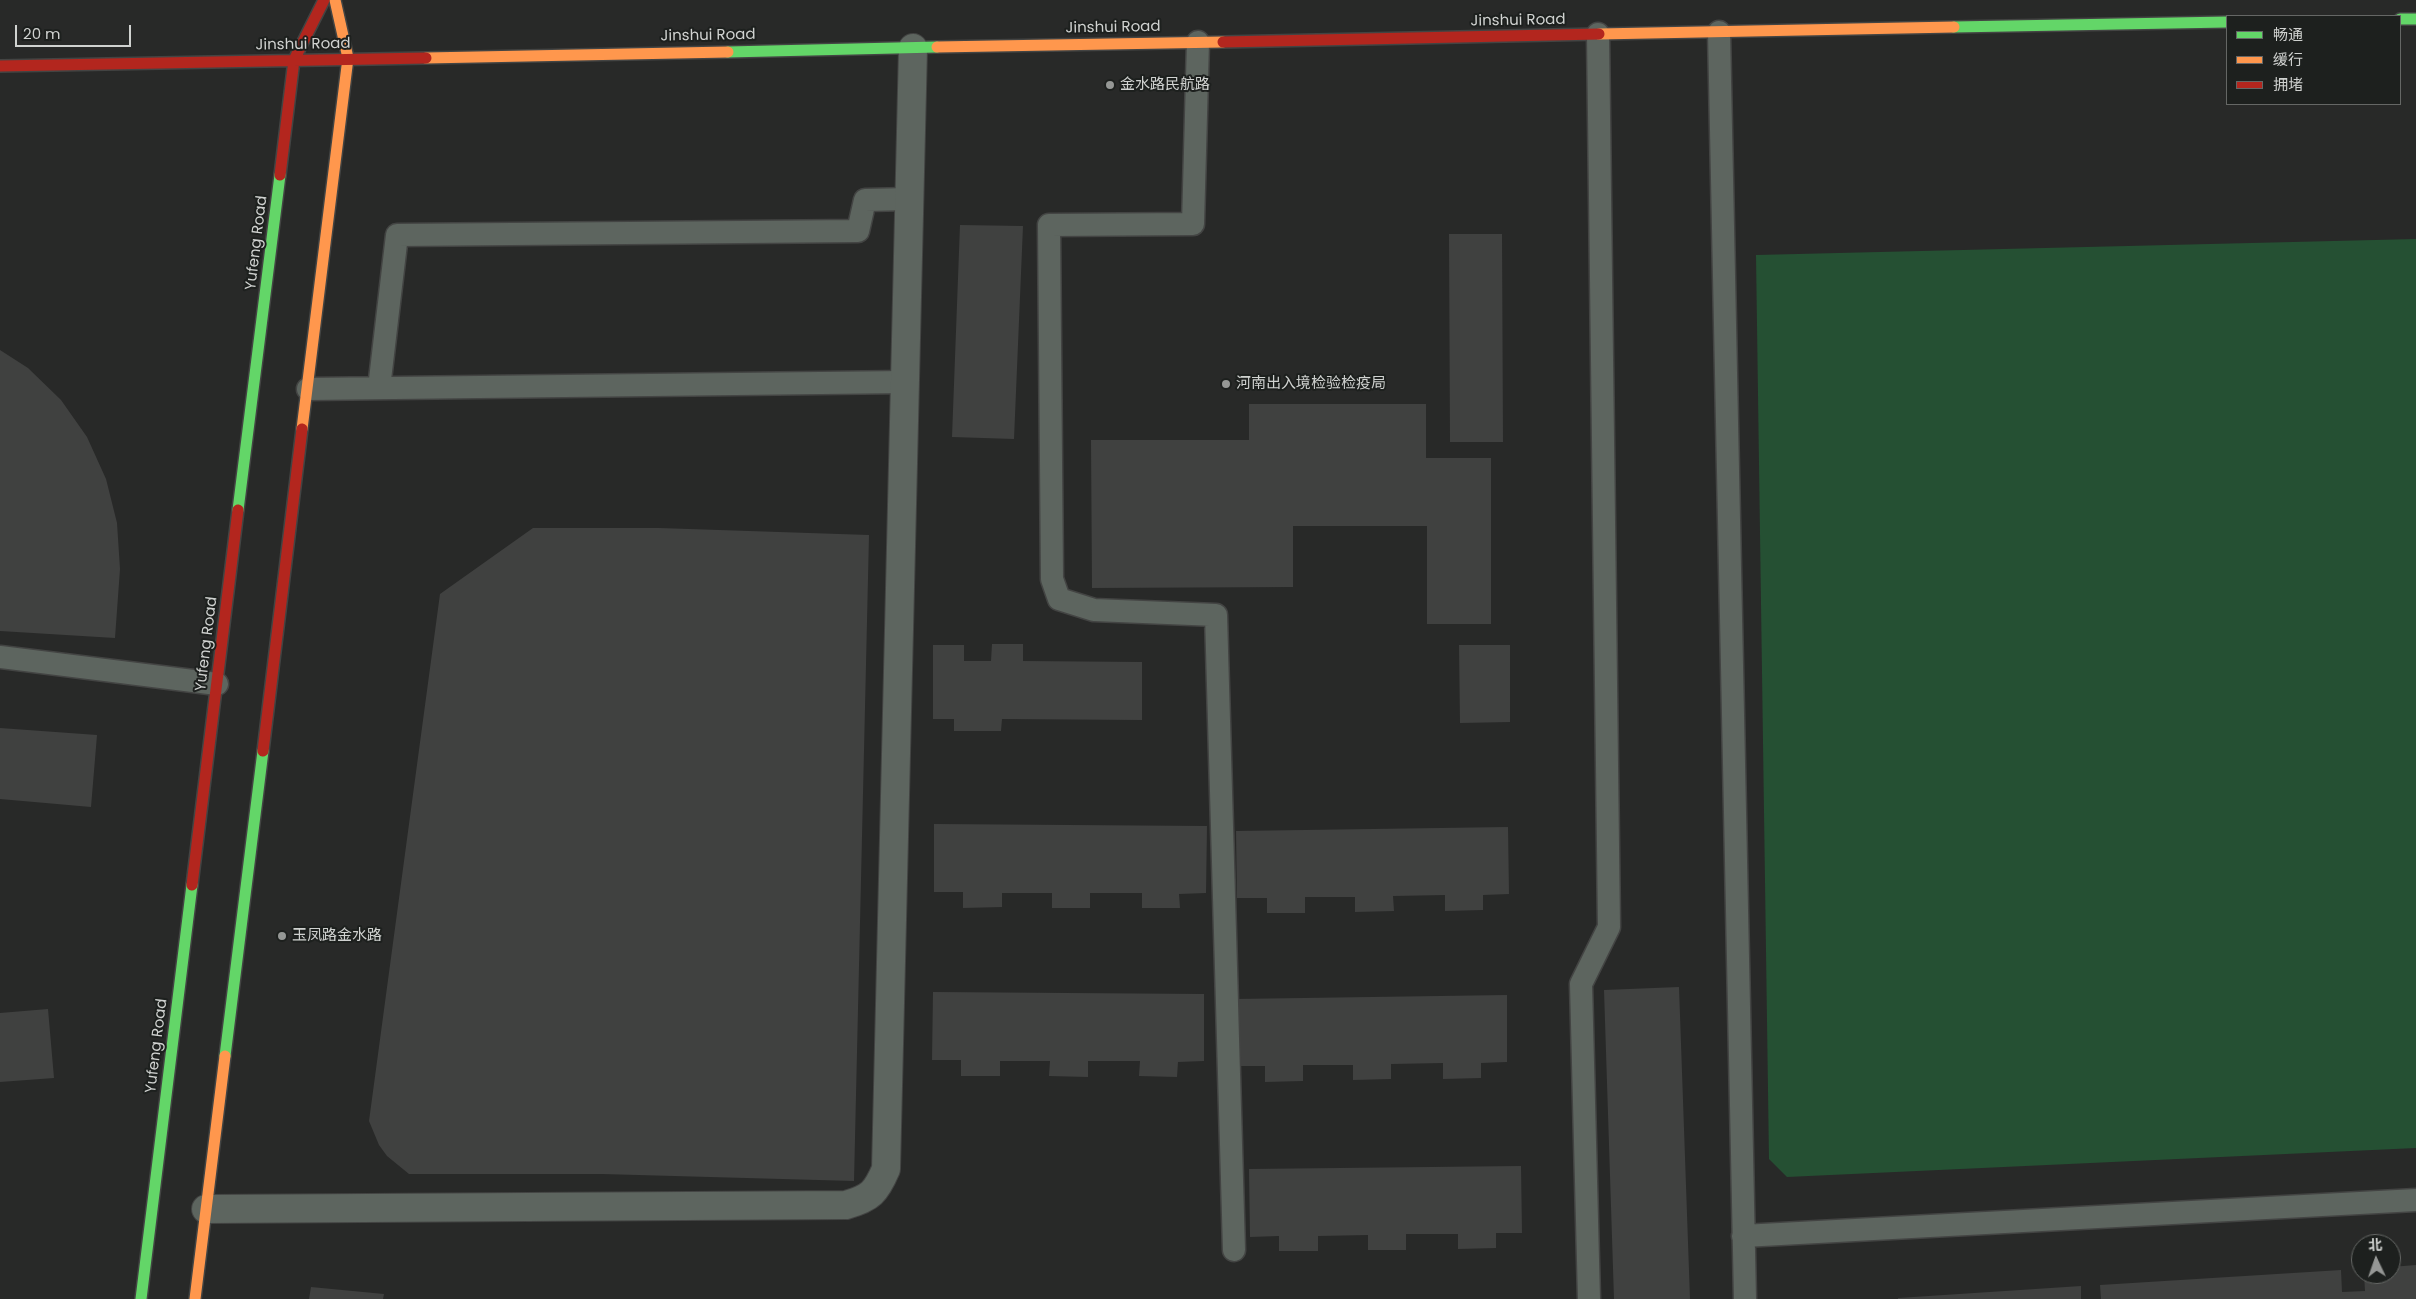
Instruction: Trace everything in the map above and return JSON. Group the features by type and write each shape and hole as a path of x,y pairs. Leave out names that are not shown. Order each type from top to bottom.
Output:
{"street":[{"name":"Yufeng Road","path":"141,1299 294,60 324,0"},
{"path":"195,1299 348,58 335,0"},
{"path":"2401,19 2416,19"},
{"name":"Jinshui Road","path":"0,66 2226,22"},
{"path":"206,1209 846,1205 862,1200 877,1190 886,1169 914,48"}],"lane":[{"path":"1719,32 1745,1299"},
{"path":"1589,1299 1581,984 1609,927 1598,34"},
{"path":"1198,42 1193,224 1048,225 1052,579 1059,599 1094,610 1216,615 1234,1250"},
{"path":"379,388 397,235 858,231 865,200 910,199"},
{"path":"308,388 906,382"},
{"path":"0,657 217,684"},
{"path":"1743,1236 2416,1200"}],"green space":[{"path":"2416,239 2416,1148 1787,1177 1769,1159 1756,255"}],"building":[{"path":"960,225 1023,226 1014,439 952,437"},
{"path":"1449,234 1502,234 1503,442 1450,442"},
{"path":"0,350 28,368 61,400 87,437 106,479 117,523 120,569 115,638 0,631"},
{"path":"1249,404 1426,404 1426,458 1491,458 1491,624 1427,624 1427,526 1293,526 1293,587 1092,588 1091,440 1249,440"},
{"path":"533,528 659,528 869,535 854,1181 602,1174 409,1174 387,1156 379,1145 369,1121 440,594"},
{"path":"992,644 1023,644 1023,661 1142,662 1142,720 1002,719 1001,731 954,731 954,719 933,719 933,645 964,645 964,661 991,661"},
{"path":"1459,645 1510,645 1510,722 1460,723"},
{"path":"0,728 97,735 91,807 0,799"},
{"path":"934,824 1207,826 1206,893 1179,894 1180,908 1142,908 1142,893 1090,893 1090,908 1052,908 1052,893 1002,893 1002,907 963,908 963,892 934,892"},
{"path":"1508,827 1509,894 1483,895 1483,910 1445,911 1445,895 1393,896 1394,911 1355,912 1355,897 1305,897 1305,913 1267,913 1267,898 1237,898 1236,831"},
{"path":"1679,987 1690,1299 1614,1299 1604,990"},
{"path":"933,992 1204,994 1204,1061 1178,1062 1177,1077 1139,1076 1140,1061 1088,1061 1088,1077 1049,1076 1050,1061 1000,1061 1000,1076 961,1076 961,1060 932,1060"},
{"path":"1507,995 1507,1062 1481,1063 1481,1078 1443,1079 1443,1063 1391,1064 1391,1079 1353,1080 1353,1065 1303,1065 1303,1081 1265,1082 1265,1066 1235,1066 1235,999"},
{"path":"48,1009 54,1078 0,1082 0,1013"},
{"path":"1521,1166 1522,1233 1496,1233 1496,1248 1458,1249 1458,1234 1406,1234 1406,1250 1368,1250 1368,1235 1318,1236 1318,1251 1279,1251 1279,1236 1250,1237 1249,1169"},
{"path":"2416,1265 2416,1299 2101,1299 2100,1285 2341,1270 2342,1292 2365,1291 2365,1284 2401,1284 2401,1266"},
{"path":"2081,1286 2081,1299 1898,1299 1898,1298"},
{"path":"311,1287 384,1294 383,1299 309,1299"}],"traffic: fast":[{"path":"2401,19 2416,19"},
{"path":"1954,27 2226,22"},
{"path":"728,52 937,47"},
{"path":"238,510 280,175"},
{"path":"225,1056 263,751"},
{"path":"141,1299 192,885"}],"traffic: slow":[{"path":"302,429 348,58 335,0"},
{"path":"1599,34 1954,27"},
{"path":"937,47 1223,42"},
{"path":"426,58 728,52"},
{"path":"195,1299 225,1056"}],"traffic: jam":[{"path":"280,175 294,60 324,0"},
{"path":"1223,42 1599,34"},
{"path":"0,66 426,58"},
{"path":"263,751 302,429"},
{"path":"192,885 238,510"}],"place":[{"name":"金水路民航路","path":"1110,85"},
{"name":"河南出入境检验检疫局","path":"1226,384"},
{"name":"玉凤路金水路","path":"282,936"}]}
